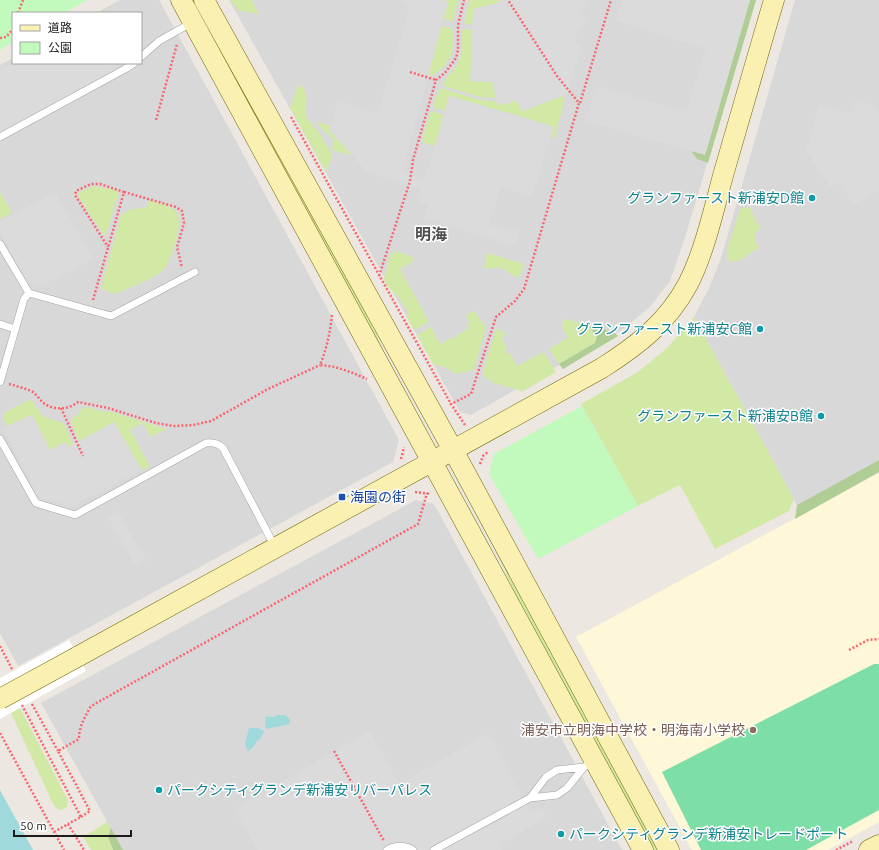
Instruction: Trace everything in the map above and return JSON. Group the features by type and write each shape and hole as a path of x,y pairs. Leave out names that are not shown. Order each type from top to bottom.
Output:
{"street":[{"path":"181,0 187,26 410,443 431,462 589,764 643,850"},
{"path":"204,0 453,450 669,850"},
{"path":"0,699 602,368 631,350 649,334 668,313 687,285 698,258 774,0"},
{"path":"869,850 879,844"}],"lane":[{"path":"142,55 159,41 187,26"},
{"path":"0,137 132,64"},
{"path":"0,244 29,293 111,316 195,272"},
{"path":"3,383 15,329 24,299 29,293"},
{"path":"0,324 15,329"},
{"path":"0,440 36,503 75,515 206,443 212,442 223,448 275,548"},
{"path":"434,850 530,798 556,795 567,788 589,764"},
{"path":"530,798 546,777 557,770 589,764"},
{"path":"388,850 399,846 407,847 413,850"}],"path":[{"path":"18,12 22,0"},
{"path":"378,281 410,181 413,160 436,80 445,73 456,58 458,50 458,25 464,0"},
{"path":"508,0 558,76 579,103"},
{"path":"451,404 471,394 496,317 515,301 524,289 611,0"},
{"path":"156,120 181,31 187,26"},
{"path":"0,38 6,37 12,30"},
{"path":"410,72 436,80"},
{"path":"288,112 451,404 467,427"},
{"path":"108,247 75,196 76,191 91,184 100,184 176,207 182,212 184,223 176,247 184,277"},
{"path":"90,310 124,192"},
{"path":"320,365 330,332 332,308"},
{"path":"3,383 32,391 45,404 66,408 73,406 78,402 108,408 156,423 174,426 193,425 211,421 268,389 320,365 332,366 347,370 373,382 369,375"},
{"path":"61,408 83,456"},
{"path":"440,427 454,420 469,424"},
{"path":"396,463 400,460 410,443"},
{"path":"480,469 483,456 491,449"},
{"path":"410,493 418,492 433,495"},
{"path":"58,751 79,739 83,719 91,706 418,524 427,494"},
{"path":"849,650 868,640 879,639"},
{"path":"0,646 13,671"},
{"path":"20,702 81,817"},
{"path":"32,704 90,811 54,832"},
{"path":"0,733 64,850"},
{"path":"334,751 388,850"},
{"path":"68,824 84,850"}],"shaded area":[{"path":"120,0 159,0 399,440 393,462 18,666 0,633 0,65 12,59 12,64 142,64 142,12 98,12"},
{"path":"229,0 756,0 684,241 670,281 649,308 623,329 471,415 460,412"},
{"path":"402,0 445,0 448,3 402,172 425,179 449,96 554,127 532,196 501,187 489,224 520,232 515,246 424,219 429,205 419,202 422,189 367,172 329,130 338,101 378,113 409,11"},
{"path":"501,0 587,0 579,14 587,20 574,38 581,47 567,94 522,111 517,101 498,105 492,82 470,81 473,9 495,4"},
{"path":"622,0 750,0 705,155 586,121 597,86 686,112 706,49 616,21"},
{"path":"795,0 879,0 879,460 797,505 694,317 709,288 721,258"},
{"path":"12,64 116,64 118,69 0,131 0,70"},
{"path":"855,100 874,106 879,115 879,190 853,205 841,181 830,187 806,151 820,104 851,114"},
{"path":"55,192 93,259 41,286 28,283 0,232 0,222"},
{"path":"32,415 50,450 65,442 69,447 114,422 142,470 72,506 40,498 3,429"},
{"name":"浦安市立明海中学校・明海南小学校","path":"879,473 879,822 828,850 692,850 576,637"},
{"path":"416,500 434,504 622,850 123,850 41,703"},
{"path":"118,511 146,560 135,566 108,517"},
{"path":"370,731 399,784 489,733 530,813 542,807 547,817 500,844 503,850 257,850 235,809"}],"green space":[{"path":"0,0 87,0 66,12 12,12 12,43 0,50"},
{"path":"187,0 198,0 372,322 386,359"},
{"path":"230,0 252,0 259,14 238,10"},
{"path":"445,0 458,0 453,20 450,21 443,18 448,3"},
{"path":"470,0 501,0 495,4 480,7 475,24 466,24 464,22"},
{"path":"750,0 756,0 708,163 697,159 692,152 693,148 706,152"},
{"path":"443,26 451,28 453,31 452,51 449,59 441,69 432,76 419,72 440,28"},
{"path":"464,29 479,31 470,81 492,82 496,98 480,97 444,86 443,84 459,62 462,31"},
{"path":"300,85 307,98 307,117 326,144 332,156 326,172 290,108 297,87"},
{"path":"441,88 476,99 497,102 498,105 517,101 523,111 563,96 565,98 554,139 547,137 550,125 450,96 445,111 435,108 433,105"},
{"path":"434,112 444,115 435,146 422,141 430,113"},
{"path":"315,121 331,126 330,133 377,147 372,161 332,150 334,139"},
{"path":"95,186 119,191 106,236 103,234 78,196 79,192"},
{"path":"0,192 12,213 0,219"},
{"path":"149,200 168,206 177,213 179,225 173,252 166,267 158,274 117,293 111,293 101,288 121,215 129,210 147,207"},
{"path":"746,207 750,208 760,228 755,235 756,242 759,247 741,260 732,262 728,259 727,251 740,209"},
{"path":"394,251 413,257 412,262 400,269 429,322 414,330 408,320 407,311 399,298 386,285 384,279 390,255"},
{"path":"487,253 524,264 519,278 502,269 484,268"},
{"path":"474,311 486,327 474,370 454,374 448,368 433,364 417,335 431,327 440,344 453,337 457,338 459,334 469,328 467,324 470,322 466,315"},
{"path":"694,317 794,499 789,511 715,549 680,485 638,506 581,404 638,372 667,348"},
{"path":"564,319 588,325 597,337 595,343 559,364 549,349 568,338 562,326"},
{"path":"588,325 613,332 618,336 563,369 559,364 595,343 597,337"},
{"path":"496,329 504,332 505,335 501,338 507,348 505,353 510,354 517,366 544,352 556,372 522,392 496,384 487,379 483,374 484,368"},
{"path":"29,400 32,401 39,411 49,419 61,422 65,425 73,445 68,447 65,442 50,450 32,415 7,426 3,419 4,413"},
{"path":"582,406 638,506 538,559 489,474 494,454"},
{"path":"85,407 106,412 109,411 166,429 151,437 143,423 130,430 150,466 142,470 114,422 79,441 71,419"},
{"path":"879,460 879,472 795,519 797,505"},
{"path":"500,558 661,850 653,850 519,605"},
{"path":"874,664 879,664 879,810 806,850 701,850 662,772"},
{"path":"20,708 68,800 67,807 64,809 59,810 54,806 11,713"},
{"path":"107,822 111,828 108,837 113,850 91,850 83,837"},
{"path":"111,828 123,850 113,850 108,837"}],"water":[{"path":"285,715 290,719 290,723 266,729 266,716 272,717"},
{"path":"249,728 258,728 264,731 261,738 248,751 245,744"},
{"path":"0,790 33,850 0,850"}],"pier":[{"path":"69,640 86,671 0,719 0,678"}],"place":[{"name":"グランファースト新浦安D館","path":"812,198"},
{"name":"グランファースト新浦安C館","path":"760,329"},
{"name":"グランファースト新浦安B館","path":"821,416"},
{"name":"海園の街","path":"342,497"},
{"name":"浦安市立明海中学校・明海南小学校","path":"753,730"},
{"name":"パークシティグランデ新浦安リバーパレス","path":"159,790"},
{"name":"パークシティグランデ新浦安トレードポート","path":"561,834"}],"district":[{"name":"明海","path":"431,234"}]}
